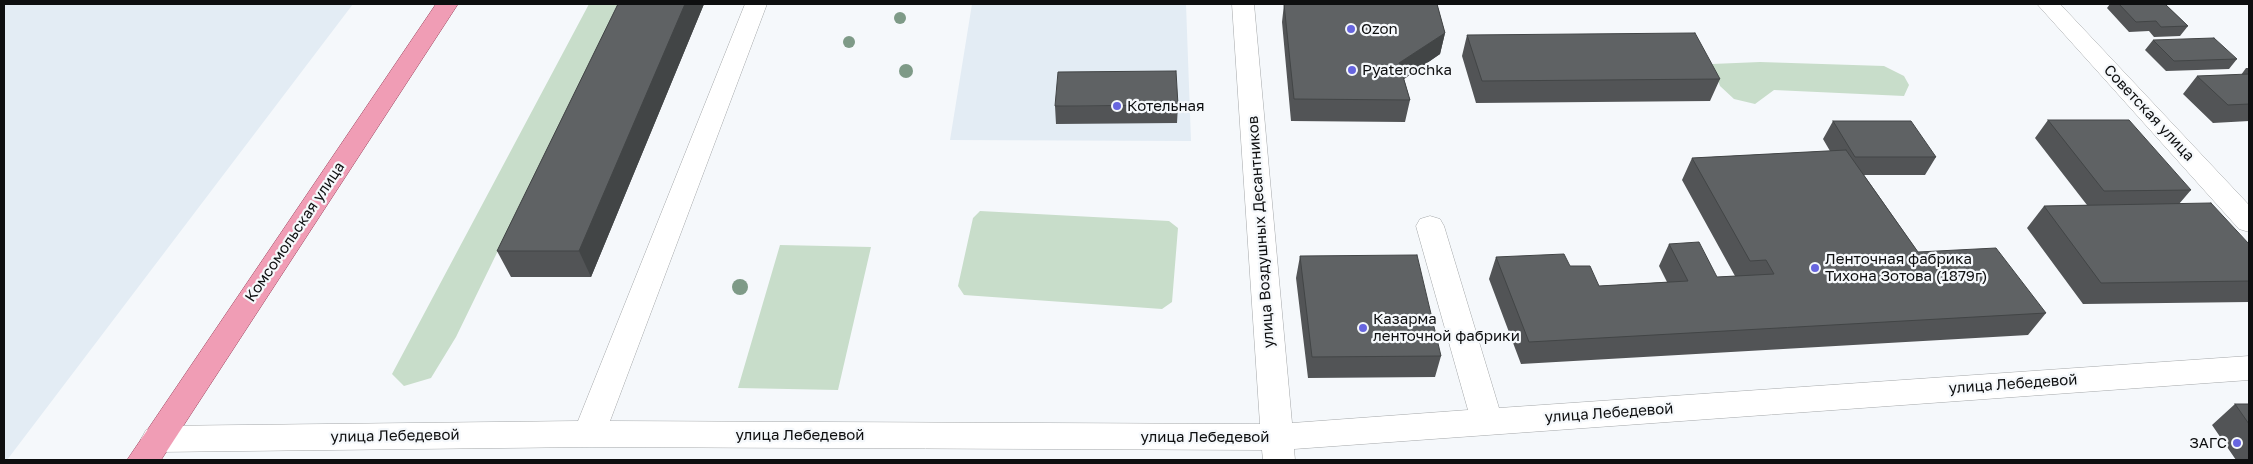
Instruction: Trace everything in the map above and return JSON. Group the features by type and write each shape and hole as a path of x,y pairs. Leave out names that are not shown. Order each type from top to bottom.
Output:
{"main road":[{"name":"Комсомольская улица","path":"150,450 447,4"}],"street":[{"path":"589,434 756,4"},
{"name":"улица Воздушных Десантников","path":"1243,4 1278,449"},
{"name":"Советская улица","path":"2048,4 2249,222"},
{"path":"1430,226 1488,421"},
{"name":"улица Лебедевой","path":"150,450 589,434 1278,449 1488,421 2249,368"}],"shaded area":[{"path":"4,4 353,4 7,460 4,460"},
{"path":"972,4 1186,4 1191,141 950,140"}],"green space":[{"path":"589,4 618,4 456,337 431,378 404,386 392,374"},
{"path":"1760,62 1884,66 1904,76 1909,85 1904,96 1774,90 1755,104 1734,99 1720,86 1712,64"},
{"path":"980,211 1169,221 1178,228 1172,302 1162,309 964,295 958,286 973,218"},
{"path":"780,245 871,247 838,390 738,388"}],"building":[{"path":"618,4 685,4 579,251 497,251"},
{"name":"Pyaterochka","path":"1284,4 1437,4 1445,33 1399,63 1410,100 1294,99"},
{"path":"2119,4 2165,4 2188,26 2161,27 2156,21 2136,22"},
{"path":"1695,33 1720,79 1482,81 1467,35"},
{"path":"2214,38 2237,59 2174,61 2153,40"},
{"path":"1176,71 1178,105 1055,106 1058,72"},
{"path":"2249,74 2249,104 2228,105 2197,76"},
{"path":"2048,120 2129,120 2191,190 2104,191"},
{"path":"1833,121 1911,121 1936,157 1855,157"},
{"name":"Ленточная фабрика Тихона Зотова (1879г)","path":"1846,150 1918,252 1996,248 2046,313 1529,342 1496,257 1564,254 1570,266 1590,266 1599,286 1688,281 1669,244 1699,242 1717,277 1774,274 1766,260 1750,261 1692,158"},
{"path":"2211,203 2249,244 2249,281 2101,283 2044,206"},
{"name":"Казарма ленточной фабрики","path":"1417,255 1441,356 1312,357 1300,256"},
{"path":"2235,404 2249,404 2249,424"}],"place":[{"name":"Ozon","path":"1351,29"},
{"name":"Pyaterochka","path":"1352,70"},
{"name":"Котельная","path":"1117,106"},
{"name":"Ленточная фабрика Тихона Зотова (1879г)","path":"1815,268"},
{"name":"Казарма ленточной фабрики","path":"1363,328"},
{"name":"ЗАГС","path":"2237,443"}]}
